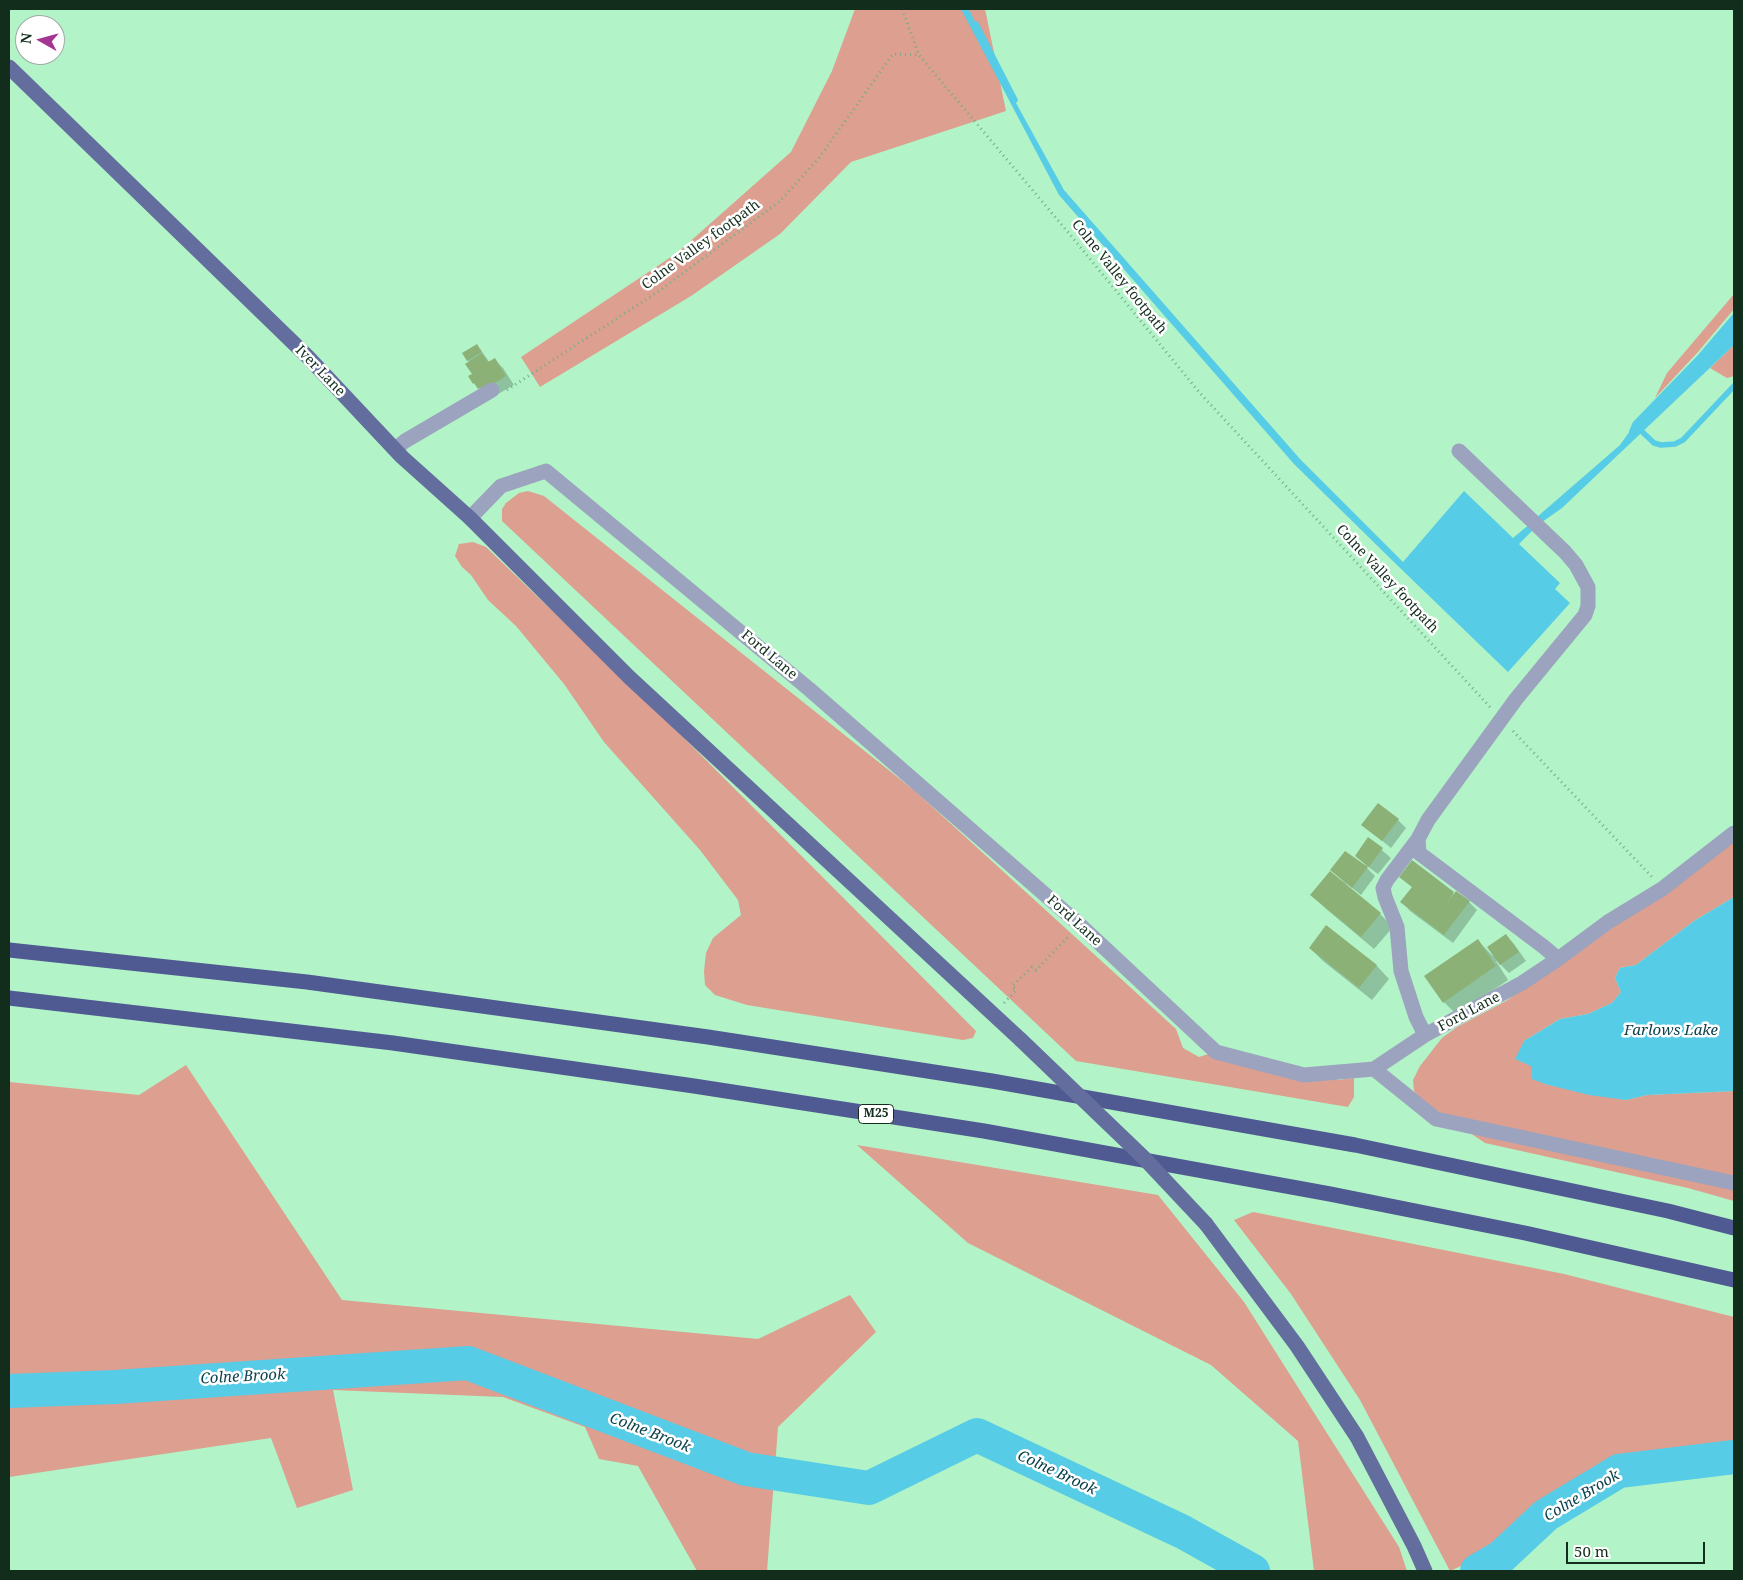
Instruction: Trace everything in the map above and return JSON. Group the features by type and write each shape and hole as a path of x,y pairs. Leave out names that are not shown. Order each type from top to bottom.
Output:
{"highway":[{"path":"9,950 317,984 708,1037 992,1081 1355,1145 1668,1211 1734,1228"},
{"name":"M25","path":"9,998 393,1043 694,1086 984,1131 1340,1196 1534,1235 1734,1280"}],"main road":[{"name":"Iver Lane","path":"9,67 308,357 394,449 470,518 629,677 994,1014 1143,1157 1206,1224 1297,1346 1357,1436 1423,1566"}],"street":[{"path":"394,449 492,390"},
{"path":"1425,1035 1416,1017 1401,971 1397,927 1383,888 1418,839 1428,820 1501,719 1585,615 1588,606 1588,588 1576,565 1565,552 1459,451"},
{"name":"Ford Lane","path":"470,518 501,486 546,471 809,689 1080,925 1216,1052 1304,1076 1374,1069 1425,1035 1522,984 1608,922 1662,889 1734,833"},
{"path":"1418,839 1419,853 1558,959"},
{"path":"1374,1069 1436,1119 1734,1183"}],"path":[{"path":"902,9 919,55"},
{"name":"Colne Valley footpath","path":"526,377 659,291 780,201 818,158 893,54 919,55 1199,392 1501,719 1662,889"},
{"path":"994,1014 1016,990 1012,986 1032,967 1036,970 1080,925"}],"shaded area":[{"path":"855,9 985,9 1006,111 851,162 780,234 691,296 540,387 521,357 677,253 791,152 832,71"},
{"path":"1734,294 1734,309 1698,352 1655,398 1667,373"},
{"path":"1734,345 1734,376 1727,378 1710,368"},
{"path":"528,491 544,496 915,791 1176,1029 1183,1048 1199,1057 1215,1052 1338,1080 1354,1078 1354,1097 1348,1107 1076,1061 502,521 502,509 506,503 519,493"},
{"path":"473,542 486,547 678,732 976,1031 973,1038 963,1040 747,1005 715,995 705,985 706,953 713,938 741,915 738,900 700,850 604,742 564,684 516,626 488,600 471,575 462,567 455,556 459,544"},
{"path":"1734,837 1734,897 1694,921 1636,965 1620,968 1615,978 1621,992 1612,1003 1588,1014 1560,1019 1524,1041 1531,1066 1545,1084 1626,1100 1647,1095 1734,1091 1734,1201 1688,1188 1485,1143 1423,1101 1414,1091 1413,1080 1420,1066 1442,1038 1457,1027 1506,1001"},
{"path":"186,1065 342,1300 758,1339 850,1295 876,1332 778,1427 767,1571 697,1571 638,1466 599,1459 585,1427 503,1397 333,1390 353,1490 297,1508 271,1438 9,1477 9,1082 139,1095"},
{"path":"857,1145 1158,1195 1244,1302 1399,1547 1407,1571 1314,1571 1298,1441 1211,1365 968,1243"},
{"path":"1253,1212 1564,1274 1734,1317 1734,1451 1644,1451 1568,1484 1496,1550 1450,1571 1360,1400 1291,1294 1234,1220"}],"water":[{"path":"961,9 969,9 994,63 1064,190 1300,459 1403,562 1464,491 1513,538 1531,523 1535,528 1519,544 1560,583 1555,589 1570,603 1508,672 1294,464 1059,195"},
{"path":"1734,317 1734,345 1562,508 1542,522 1537,517 1620,445 1635,424 1699,358"},
{"name":"Farlows Lake","path":"1734,897 1734,1091 1647,1095 1626,1100 1589,1095 1532,1079 1531,1066 1515,1059 1524,1041 1560,1019 1588,1014 1612,1003 1621,992 1615,978 1620,968 1636,965 1694,921"}],"building":[{"path":"477,344 482,352 467,361 462,353"},
{"path":"482,353 488,362 495,358 506,376 482,391 473,384 468,376 472,374 465,364"},
{"path":"1378,803 1399,819 1382,841 1361,825"},
{"path":"1368,837 1383,848 1369,867 1355,856"},
{"path":"1345,851 1368,867 1352,888 1330,870"},
{"path":"1412,860 1454,892 1447,903 1456,891 1470,901 1444,935 1400,902 1412,887 1399,877"},
{"path":"1330,871 1381,913 1361,937 1310,895"},
{"path":"1326,925 1377,965 1359,988 1309,948"},
{"path":"1506,934 1519,952 1500,965 1487,947"},
{"path":"1478,939 1496,966 1443,1003 1424,976"}],"waterway":[{"path":"976,24 1015,100"},
{"path":"1632,431 1635,424 1699,358 1734,317"},
{"path":"1636,426 1654,443 1661,445 1675,444 1683,440 1734,386"},
{"name":"Colne Brook","path":"9,1391 115,1387 468,1363 746,1469 869,1488 977,1435 1183,1532 1253,1571"},
{"name":"Colne Brook","path":"1477,1571 1501,1557 1546,1515 1619,1471 1734,1457"}]}
